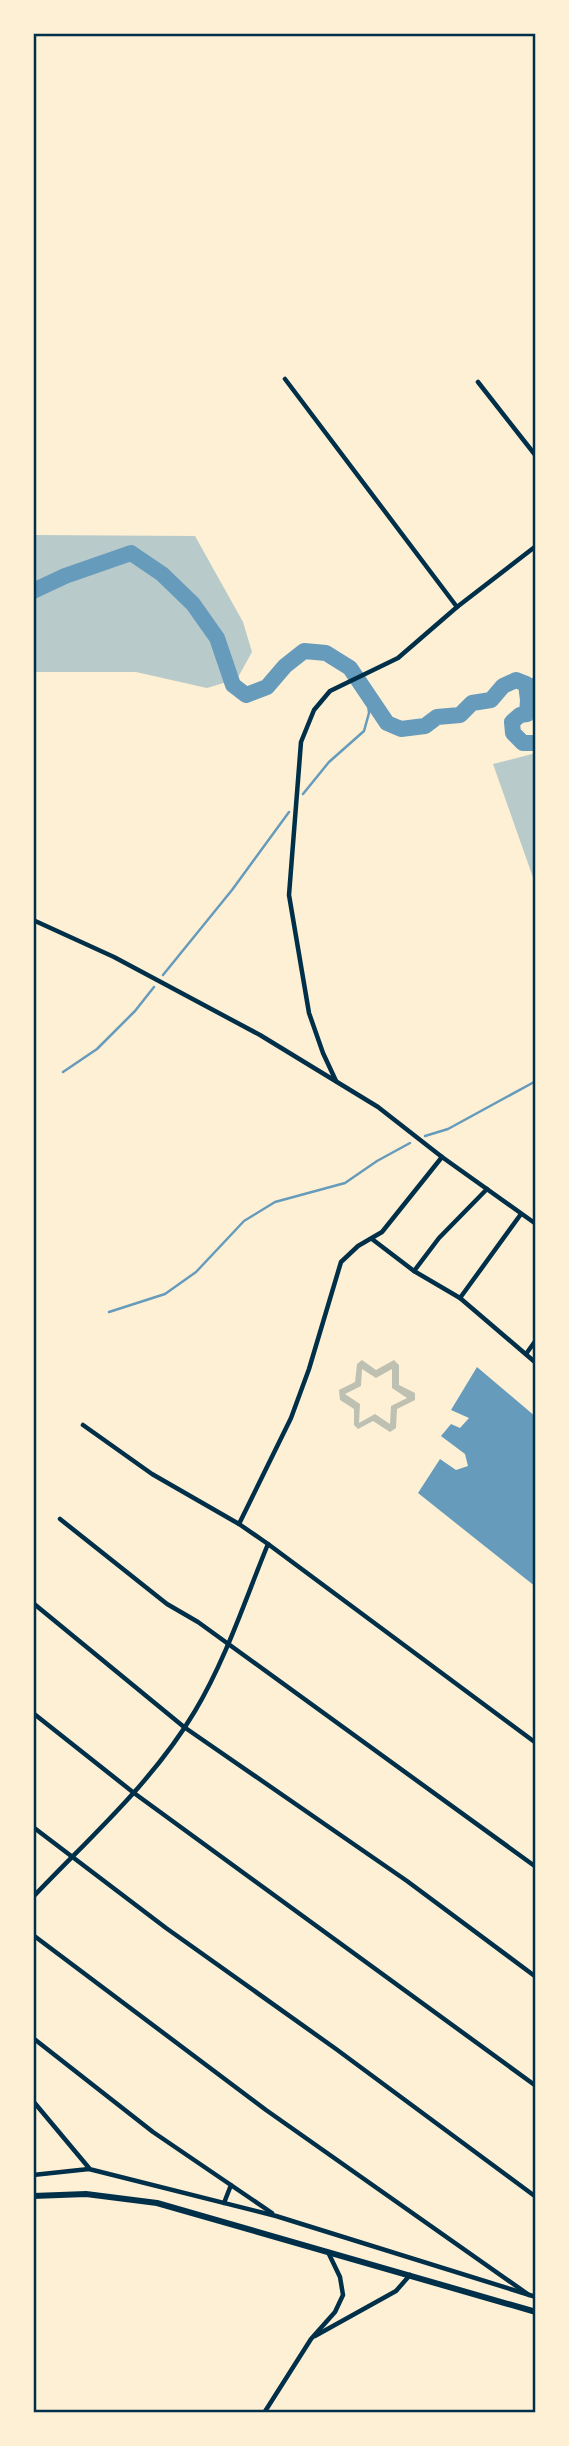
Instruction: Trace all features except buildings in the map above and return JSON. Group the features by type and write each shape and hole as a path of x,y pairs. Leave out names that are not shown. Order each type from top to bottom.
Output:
{"main road":[{"path":"33,2196 86,2194 157,2203 536,2312"}],"street":[{"path":"285,379 457,607"},
{"path":"478,382 536,456"},
{"path":"336,1081 309,1013 289,895 301,742 314,710 330,691 398,658 457,607 536,546"},
{"path":"33,920 114,957 260,1035 378,1107 536,1224"},
{"path":"239,1524 291,1418 309,1369 341,1262 358,1246 382,1232 442,1157"},
{"path":"414,1272 439,1238 487,1189"},
{"path":"460,1298 521,1214"},
{"path":"372,1239 414,1272 460,1298 536,1363"},
{"path":"526,1354 536,1340"},
{"path":"83,1425 152,1474 239,1524 268,1544 536,1743"},
{"path":"60,1519 167,1604 198,1622 536,1867"},
{"path":"33,1897 134,1793 184,1727 228,1644 268,1544"},
{"path":"33,1603 184,1727 407,1881 536,1978"},
{"path":"33,1713 134,1793 536,2086"},
{"path":"33,1827 166,1928 536,2197"},
{"path":"33,1935 265,2110 529,2295"},
{"path":"33,2038 153,2132 276,2216"},
{"path":"33,2101 89,2169"},
{"path":"33,2175 89,2169 276,2216 536,2297"},
{"path":"224,2203 231,2185"},
{"path":"264,2413 311,2339 335,2312 342,2295 340,2277 328,2251"},
{"path":"311,2339 396,2291 411,2274"}],"shaded area":[{"path":"33,535 195,536 243,622 252,652 237,679 207,688 136,672 33,672"},
{"path":"536,753 536,886 493,764"}],"water":[{"path":"477,1367 536,1417 536,1471 533,1471 536,1483 536,1587 418,1493 440,1459 456,1470 468,1466 465,1454 441,1436 451,1424 460,1428 469,1418 451,1410"}],"waterway":[{"path":"33,591 65,576 131,553 162,574 193,604 217,638 233,685 246,695 267,687 285,666 304,651 326,653 350,668 387,723 401,729 425,726 437,717 460,715 472,703 491,700 503,686 516,680 526,684 528,700 527,714 520,715 512,722 513,733 523,743 536,743"},
{"path":"526,684 536,677"},
{"path":"303,794 329,762 364,731 369,713 367,693"},
{"path":"163,975 232,890 289,812"},
{"path":"63,1072 97,1049 135,1011 154,987"},
{"path":"425,1136 448,1129 536,1081"},
{"path":"109,1312 165,1294 196,1272 244,1221 275,1202 345,1183 410,1143"}]}
